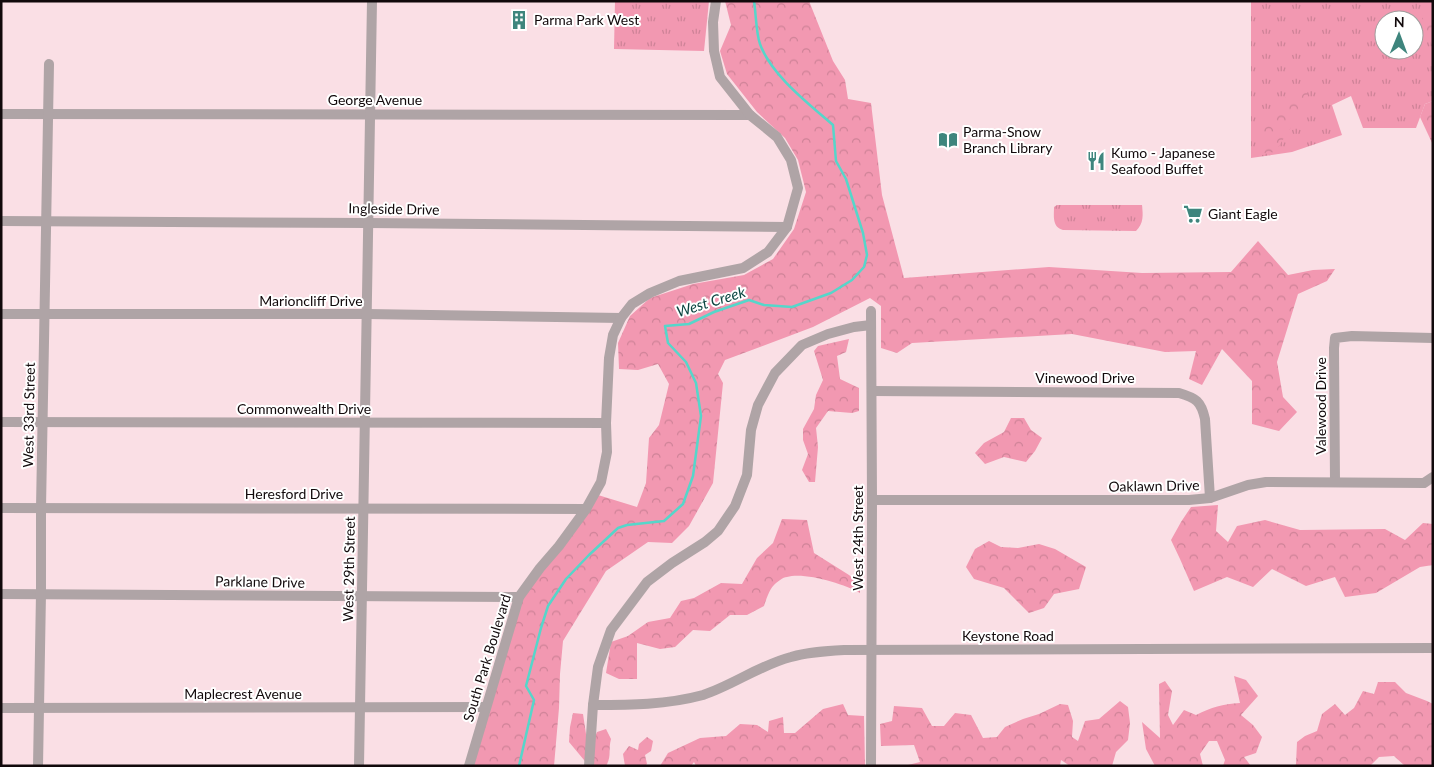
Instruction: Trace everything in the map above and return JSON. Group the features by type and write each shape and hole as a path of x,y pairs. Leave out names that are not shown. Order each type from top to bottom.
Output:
{"street":[{"path":"370,110 372,1"},
{"name":"South Park Boulevard","path":"469,766 519,597 586,509 601,482 607,452 606,423 609,358 613,335 621,318 632,304 650,292 679,281 743,268 768,252 787,228 798,188 791,160 777,137 750,115 720,77 714,51 716,1"},
{"name":"West 33rd Street","path":"38,766 49,64"},
{"name":"George Avenue","path":"1,114 370,110 750,115"},
{"name":"West 29th Street","path":"359,766 370,110"},
{"name":"Ingleside Drive","path":"1,221 787,228"},
{"name":"West 24th Street","path":"871,311 871,766"},
{"name":"Marioncliff Drive","path":"1,314 367,314 621,318"},
{"path":"589,766 593,705 598,667 611,630 647,582 718,531 736,506 747,475 751,430 758,405 774,374 802,345 828,334 871,325"},
{"name":"Valewood Drive","path":"1335,482 1335,338 1352,336 1433,338"},
{"name":"Vinewood Drive","path":"872,391 1179,393 1194,397 1202,407 1205,419 1210,498"},
{"name":"Commonwealth Drive","path":"1,422 606,423"},
{"name":"Oaklawn Drive","path":"872,500 1189,500 1210,498 1266,482 1424,482 1433,478"},
{"name":"Heresford Drive","path":"1,508 586,509"},
{"name":"Parklane Drive","path":"1,594 519,597"},
{"name":"Keystone Road","path":"593,705 669,703 704,694 790,657 824,651 1433,648"},
{"name":"Maplecrest Avenue","path":"1,708 485,707"}],"green space":[{"path":"615,1 709,1 704,51 614,49"},
{"path":"725,1 809,1 833,61 845,80 848,99 871,103 882,195 904,278 1049,267 1142,273 1231,272 1258,241 1288,275 1313,270 1335,269 1327,281 1298,294 1277,362 1283,397 1297,412 1279,431 1252,424 1252,381 1222,349 1202,385 1189,379 1196,351 1165,352 1072,334 912,343 897,353 881,348 881,306 870,298 813,327 725,360 718,374 723,383 713,483 689,526 672,543 648,542 606,571 563,641 554,766 473,766 522,599 598,495 637,507 646,483 649,438 659,425 669,384 658,364 638,370 619,369 618,343 630,316 650,298 693,284 744,275 773,259 794,229 806,192 798,160 785,138 757,112 727,74 720,51 731,25"},
{"path":"1251,1 1433,1 1433,101 1425,104 1416,128 1363,128 1351,96 1332,105 1342,135 1292,152 1251,158"},
{"path":"1433,11 1433,47 1424,29 1424,16"},
{"path":"1302,86 1308,95 1293,124 1275,152 1262,153 1261,129 1273,123 1289,91"},
{"path":"1433,101 1433,145 1420,117 1425,104"},
{"path":"1057,205 1142,205 1143,212 1140,225 1136,231 1063,230 1059,229 1054,221 1054,207"},
{"path":"849,339 846,352 837,356 840,379 859,388 859,411 852,413 828,411 816,428 818,447 815,482 809,482 802,470 808,454 803,440 803,429 814,409 816,395 823,380 814,351 818,346"},
{"path":"1011,418 1024,418 1031,430 1042,438 1035,451 1026,462 1004,457 985,464 975,453 984,443 1004,432"},
{"path":"1218,505 1216,531 1228,542 1237,526 1265,520 1300,530 1385,529 1405,540 1423,523 1433,524 1433,565 1420,567 1376,593 1345,597 1335,577 1306,586 1272,569 1253,587 1227,577 1194,591 1171,540 1191,507"},
{"path":"782,519 807,520 814,553 860,584 860,593 814,577 785,577 772,587 764,606 747,615 730,615 710,631 693,630 675,647 660,649 637,643 637,679 619,679 606,673 611,642 628,636 648,622 670,618 681,601 694,598 721,583 742,584 757,558 773,543"},
{"path":"989,541 1001,547 1018,548 1039,544 1055,549 1086,567 1079,589 1054,594 1044,608 1029,613 1004,588 974,579 966,567 975,549"},
{"path":"1234,676 1246,680 1258,696 1241,715 1253,725 1262,737 1256,753 1244,757 1251,766 1223,766 1225,760 1217,741 1209,741 1200,754 1203,766 1155,766 1146,749 1142,722 1160,738 1159,684 1165,681 1172,691 1168,715 1173,725 1184,710 1196,715 1217,706 1240,703"},
{"path":"1378,682 1395,682 1406,693 1433,704 1433,766 1405,766 1394,756 1379,757 1370,766 1295,766 1297,742 1317,731 1322,714 1335,704 1345,715 1354,708 1363,691 1374,694"},
{"path":"1120,701 1128,707 1130,723 1128,740 1116,752 1112,766 1070,766 1061,760 1060,766 904,766 920,762 914,745 881,746 880,724 892,721 894,706 922,708 932,726 944,726 955,713 971,715 983,738 997,737 1005,727 1060,704 1068,705 1073,721 1072,737 1078,741 1085,721 1099,719"},
{"path":"843,704 848,715 864,716 865,766 696,766 694,762 691,766 660,766 668,753 700,738 726,736 740,724 757,725 768,732 769,721 783,717 784,733 795,733 823,709"},
{"path":"573,713 583,714 586,734 593,741 597,732 606,729 611,739 609,759 606,766 589,766 569,742"},
{"path":"647,737 653,741 651,751 645,755 647,764 645,766 625,766 623,754 629,746 638,750 639,744"}],"waterway":[{"name":"West Creek","path":"519,766 534,700 526,686 548,606 566,579 618,528 627,525 664,521 683,504 693,476 701,416 696,383 686,362 668,343 665,326 689,324 714,312 749,300 764,305 792,307 831,293 852,280 864,267 867,255 863,233 846,179 836,161 833,125 782,78 765,56 760,44 754,1"}],"place":[{"name":"Parma Park West","path":"519,20"},
{"name":"Parma-Snow Branch Library","path":"948,140"},
{"name":"Kumo - Japanese Seafood Buffet","path":"1096,161"},
{"name":"Giant Eagle","path":"1193,214"}]}
